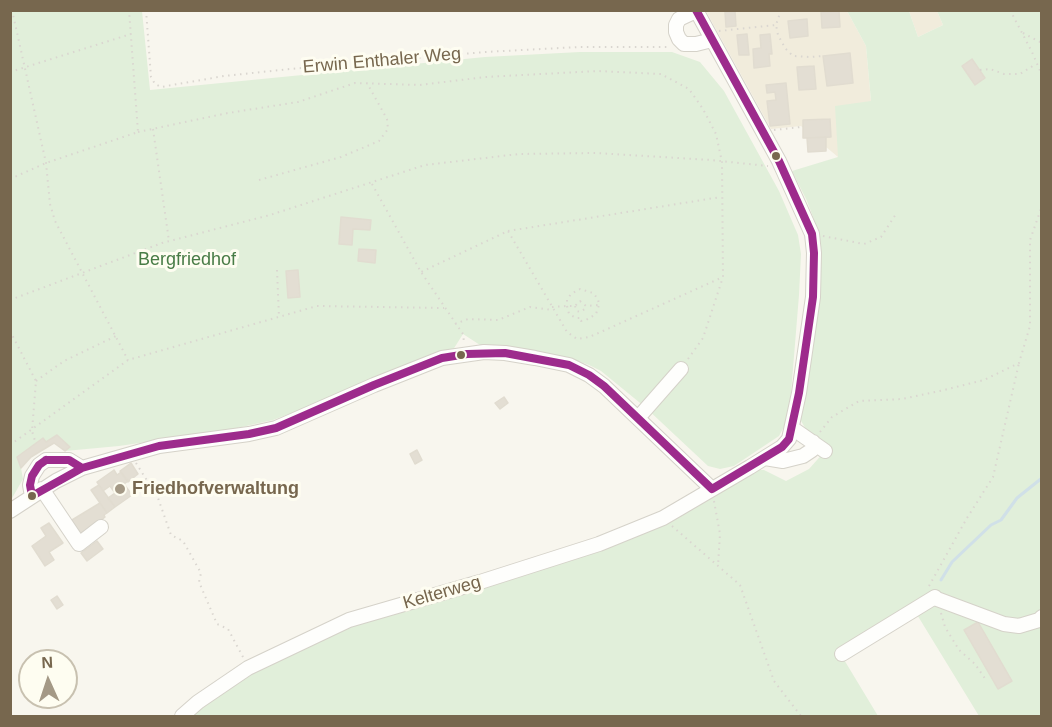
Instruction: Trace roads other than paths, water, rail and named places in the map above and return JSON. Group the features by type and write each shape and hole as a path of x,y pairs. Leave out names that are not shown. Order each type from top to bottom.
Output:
{"street":[{"path":"709,36 696,44 684,44 676,32 676,25 679,19 696,11 779,161 812,234 813,297 792,428 825,451"},
{"path":"10,511 82,468 159,446 249,434 276,428 442,358 467,354 505,353 568,365 588,375 604,386 712,489"},
{"path":"638,418 681,369"},
{"name":"Kelterweg","path":"182,717 198,702 248,668 350,620 599,544 663,518 782,447 789,439 792,428"},
{"path":"765,458 783,461 803,456 812,450 813,442"},
{"path":"82,468 69,460 46,460 39,465 30,484 79,544 101,527"},
{"path":"842,654 933,595 1004,624 1019,626 1039,620 1041,617"}],"waterway":[{"path":"941,580 952,562 991,525 1001,520 1017,498 1042,478"}],"place":[{"name":"Friedhofverwaltung","path":"120,489"}],"park label":[{"name":"Bergfriedhof","path":"187,260"}]}
